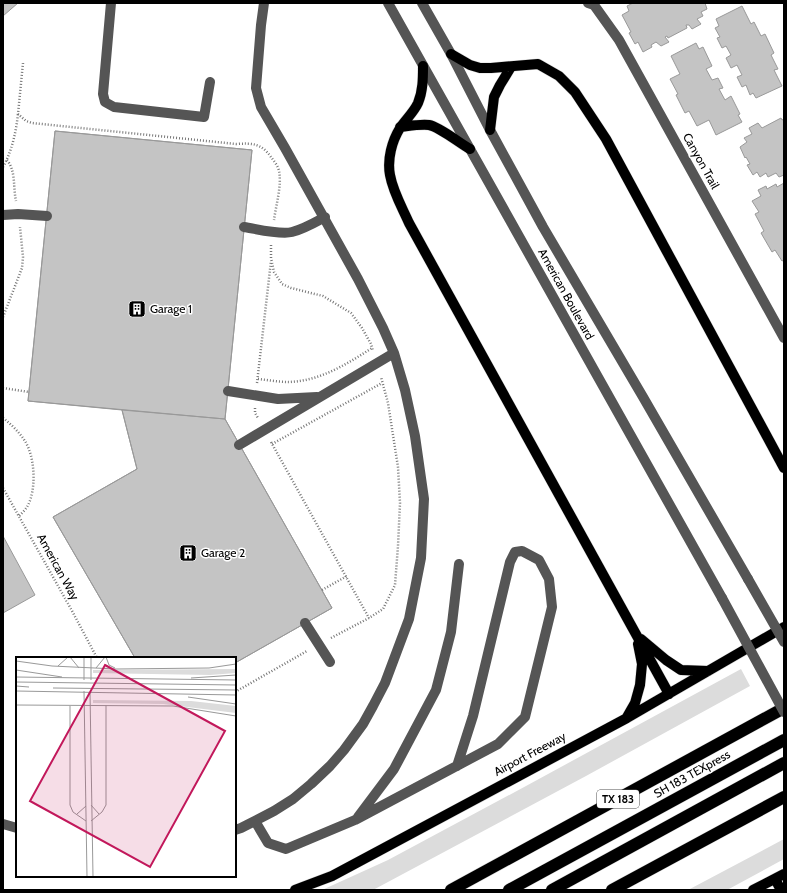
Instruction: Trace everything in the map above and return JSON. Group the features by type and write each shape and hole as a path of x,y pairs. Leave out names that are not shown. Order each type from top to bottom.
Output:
{"highway":[{"name":"TX 183","path":"451,890 784,708"},
{"name":"SH 183 TEXpress","path":"509,890 784,740"},
{"path":"552,890 784,763"},
{"path":"612,890 784,797"}],"main road":[{"path":"451,54 470,65 480,68 538,64 559,76 575,92 606,139 784,468"},
{"path":"423,66 422,88 418,103 411,115 400,128 393,143 389,159 390,174 394,189 409,223 668,694"},
{"path":"490,130 494,97 511,67"},
{"path":"400,128 429,125 439,129 470,149"},
{"name":"Airport Freeway","path":"295,890 332,876 627,718 784,627"},
{"path":"636,634 680,670 708,671"},
{"path":"627,718 635,703 640,685 642,664 636,634"},
{"path":"753,890 779,876 781,890"}],"street":[{"path":"111,3 103,94 106,102 114,107 204,117 210,82"},
{"path":"236,830 274,811 293,799 330,766 363,724 382,689 409,619 421,558 424,499 415,436 406,390 394,353 358,278 286,148 260,107 256,88 264,3"},
{"name":"American Boulevard","path":"388,3 722,598 784,712"},
{"name":"American Boulevard","path":"422,3 543,226 784,642"},
{"name":"Canyon Trail","path":"588,3 594,5 618,40 784,338"},
{"path":"3,215 18,214 47,216"},
{"path":"244,227 273,232 291,232 305,227 324,217"},
{"path":"239,445 394,353"},
{"path":"228,391 278,399 319,397"},
{"path":"255,821 268,843 286,850 355,820 457,766 498,744 525,717 552,607 549,579 539,560 522,550 515,552 510,562 473,716 457,766"},
{"path":"355,820 394,769 436,690 451,632 459,564"},
{"path":"305,623 330,662"},
{"path":"3,824 16,828"}],"path":[{"path":"3,167 7,160 16,129 23,63"},
{"path":"18,114 26,121 32,123 248,144 260,146 268,152 279,170 280,181 273,232 255,413 369,618"},
{"path":"3,317 22,268 23,257 15,198 14,178 11,165 7,160"},
{"path":"236,691 383,609 395,585 399,539 400,503 398,467 388,403 372,348 362,328 351,313 323,296 291,288 282,284 274,272 271,258"},
{"path":"258,379 289,382 311,379 330,372 372,348"},
{"path":"272,444 382,382"},
{"path":"3,388 29,392"},
{"path":"3,418 11,424 24,440 30,451 34,482 30,500 26,508 19,516"},
{"name":"American Way","path":"3,488 96,657"},
{"path":"322,590 347,576"}],"shaded area":[{"path":"741,669 750,686 373,890 322,890 388,860"},
{"path":"784,839 784,859 727,890 688,890"}],"building":[{"path":"3,3 18,3 3,16"},
{"path":"633,3 705,3 707,9 701,12 703,16 697,19 701,24 692,29 689,25 686,25 687,28 668,38 667,36 665,37 669,42 661,46 656,42 651,45 652,47 643,52 638,42 635,44 629,33 631,32 622,15 629,11 627,6"},
{"path":"742,6 751,24 754,22 761,36 765,34 774,53 771,55 778,69 774,70 782,86 756,98 753,93 750,95 746,85 742,87 737,77 742,75 737,65 731,68 726,58 731,55 726,46 722,48 717,38 720,37 715,28 719,26 716,19"},
{"path":"696,43 699,49 703,47 712,66 706,69 712,80 718,78 723,88 719,89 725,100 731,96 740,114 738,115 742,122 716,135 709,120 697,126 689,111 685,113 676,95 678,94 670,79 680,74 671,56"},
{"path":"781,118 782,120 784,119 784,175 779,177 776,173 768,177 766,173 760,177 757,172 753,175 747,165 750,164 746,157 745,158 740,147 747,142 744,138 752,134 749,128 758,123 762,128"},
{"path":"55,131 252,150 225,419 332,608 236,662 236,657 134,657 53,517 137,469 122,410 28,401"},
{"name":"Garage 1","path":"55,131 252,150 225,419 28,401"},
{"path":"784,183 784,260 782,261 775,250 772,252 761,233 764,231 755,214 759,212 752,201 761,196 758,190 766,186 767,189 776,184 777,187"},
{"name":"Garage 2","path":"122,410 225,419 332,608 236,662 236,657 134,657 53,517 137,469"},
{"path":"3,536 35,595 3,613"}],"place":[{"name":"Garage 1","path":"137,309"},
{"name":"Garage 2","path":"188,553"}]}
